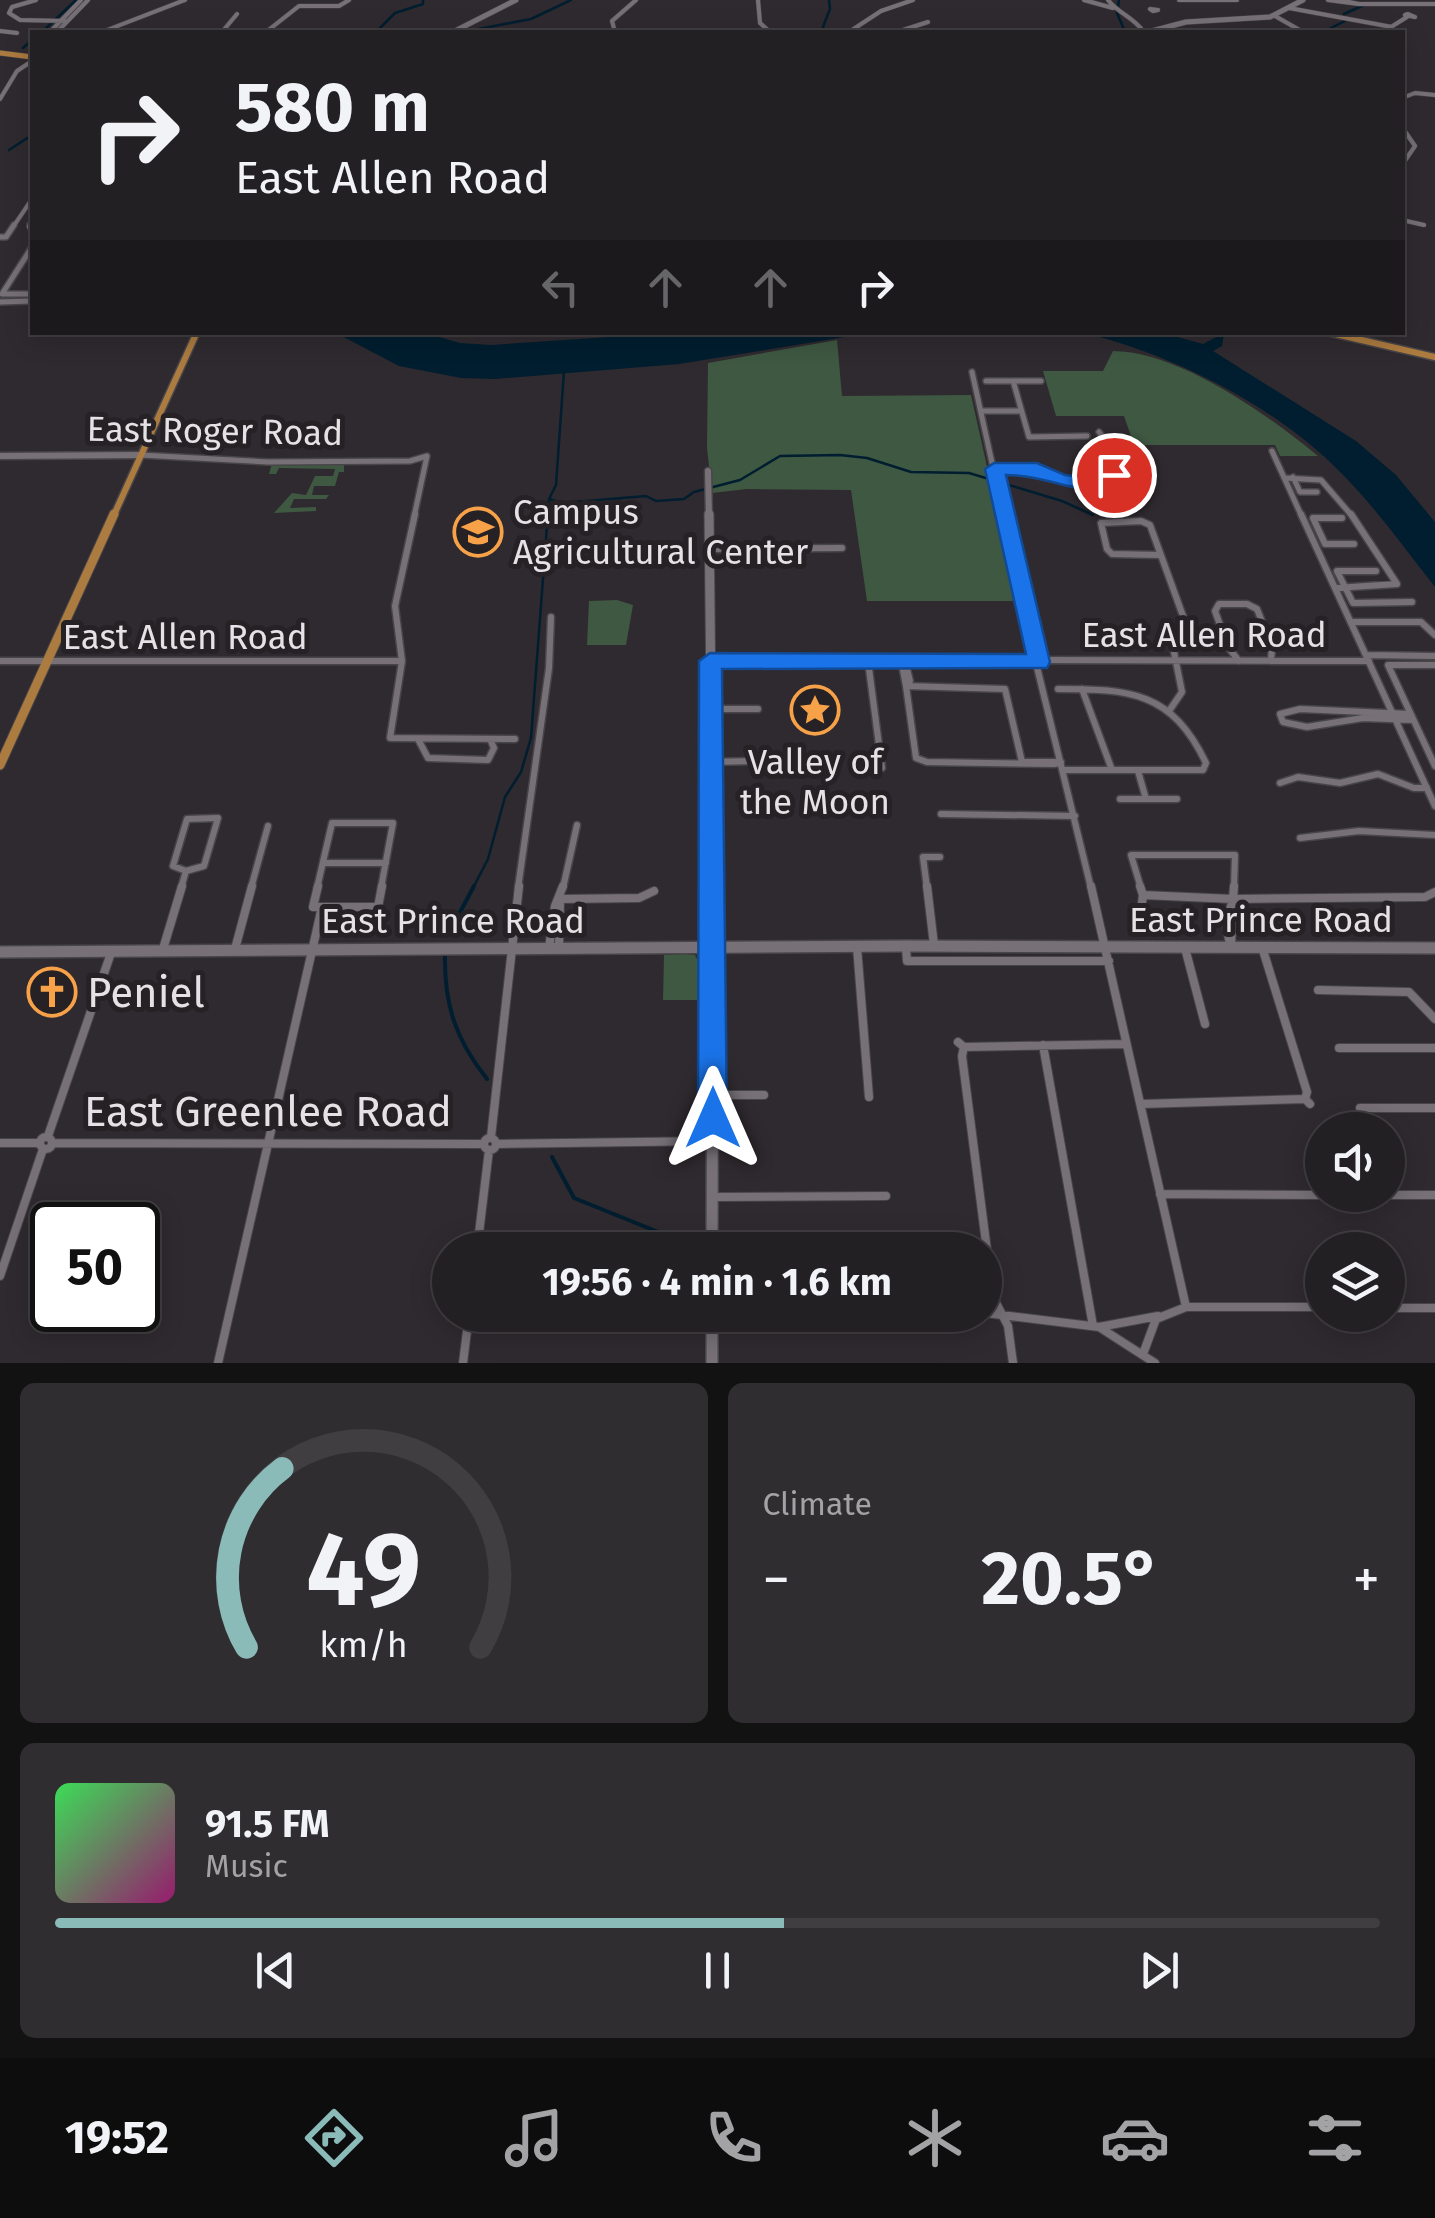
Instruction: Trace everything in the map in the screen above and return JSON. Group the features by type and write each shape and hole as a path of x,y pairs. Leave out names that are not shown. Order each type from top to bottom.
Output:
{"main road":[{"path":"0,51 30,57"},
{"path":"0,765 196,335"},
{"path":"1340,335 1435,355"},
{"name":"East Prince Road","path":"0,952 314,948"},
{"name":"East Prince Road","path":"512,948 1435,948"}],"street":[{"path":"36,0 12,7 9,13 20,20 65,21"},
{"path":"51,30 84,0"},
{"path":"59,30 84,0"},
{"path":"107,30 185,0"},
{"path":"269,30 299,6 339,6 349,0"},
{"path":"458,30 516,0"},
{"path":"614,30 612,21 636,0"},
{"path":"758,0 760,23 768,30"},
{"path":"851,30 880,12 913,0"},
{"path":"1084,0 1132,16 1144,30"},
{"path":"1108,0 1114,8"},
{"path":"1179,0 1237,0"},
{"path":"1154,30 1186,22 1275,16 1303,0"},
{"path":"1328,0 1435,4"},
{"path":"1339,0 1359,4"},
{"path":"1152,1 1152,8"},
{"path":"97,30 155,8"},
{"path":"1290,8 1385,30"},
{"path":"224,30 237,14"},
{"path":"1275,16 1300,30"},
{"path":"1390,30 1408,17"},
{"path":"903,30 928,22"},
{"path":"0,31 16,33"},
{"path":"0,97 12,73 30,59"},
{"path":"1405,95 1435,95"},
{"path":"1405,132 1416,146 1405,161"},
{"path":"3,237 30,202"},
{"path":"1405,221 1424,225"},
{"path":"30,250 2,294 30,294"},
{"path":"24,302 30,294"},
{"path":"0,302 30,302"},
{"path":"972,372 1186,1307"},
{"path":"986,381 1041,381"},
{"path":"1014,384 1029,437 1087,436"},
{"path":"980,412 1020,411"},
{"path":"994,469 1037,469 1072,484 1108,486 1114,476 1108,456 1111,447 1099,432"},
{"path":"1272,451 1300,492 1318,492"},
{"name":"East Roger Road","path":"0,456 141,456 268,462 410,461 428,456 395,606 402,661"},
{"path":"708,470 714,947 712,1232"},
{"path":"1289,478 1308,530 1435,806"},
{"path":"1289,478 1321,480 1353,516 1364,540 1397,584 1393,588 1335,588"},
{"path":"1342,518 1312,518 1325,544 1354,544"},
{"path":"1160,556 1112,554 1106,549 1101,523 1144,521 1150,526 1182,618 1184,633 1172,638 1178,645 1176,661 1182,692 1169,711"},
{"path":"1308,530 1318,530"},
{"path":"708,549 842,548"},
{"path":"1376,571 1337,571 1353,602 1412,602"},
{"path":"1238,661 1228,647 1215,611 1219,604 1257,608 1272,648 1272,661"},
{"path":"479,1232 549,668 551,617"},
{"path":"1351,622 1420,622 1435,635"},
{"path":"53,649 56,658 88,662"},
{"name":"East Allen Road","path":"710,661 1272,661 1435,656"},
{"name":"East Allen Road","path":"0,661 402,661"},
{"path":"402,661 390,738 516,739"},
{"path":"868,661 882,768"},
{"path":"905,661 902,665 916,758 1112,770 1203,770 1206,763 1193,732 1169,711 1126,689 1058,689"},
{"path":"1435,665 1388,665 1435,766"},
{"path":"906,686 1005,689 1024,762"},
{"path":"1082,688 1112,770"},
{"path":"710,709 758,708"},
{"path":"1394,717 1300,709 1280,714 1283,722 1297,726 1411,717"},
{"path":"419,740 428,758 458,760 488,760 494,748 490,740"},
{"path":"710,762 754,762"},
{"path":"1138,771 1146,800"},
{"path":"1280,783 1297,776 1338,784 1361,774 1388,775 1406,788 1427,788"},
{"path":"1120,800 1177,800"},
{"path":"941,814 1075,816"},
{"path":"218,818 204,866 186,872 173,866 187,819 218,818"},
{"path":"332,823 392,823 386,862 378,907 313,907 332,823"},
{"path":"554,948 563,909 560,899 578,825"},
{"path":"235,949 268,826"},
{"path":"1300,838 1359,831 1435,835"},
{"path":"1140,919 1143,896 1131,854 1235,855 1231,947"},
{"path":"934,946 922,858 940,857"},
{"path":"323,863 386,862"},
{"path":"162,950 186,872"},
{"path":"560,899 639,898 654,891"},
{"path":"1143,896 1425,897 1435,892"},
{"path":"218,1363 322,907"},
{"name":"East Prince Road","path":"906,946 907,961 1109,961"},
{"path":"857,947 869,1097"},
{"path":"1185,947 1204,1024"},
{"path":"1140,1104 1307,1102 1262,947"},
{"name":"East Prince Road","path":"314,948 512,948"},
{"path":"0,1276 112,951"},
{"path":"1318,990 1409,992 1434,1021"},
{"path":"985,1232 961,1044 1126,1044"},
{"path":"1043,1044 1096,1326 1155,1363"},
{"path":"1339,1048 1435,1048"},
{"path":"713,1095 764,1095"},
{"path":"1360,1108 1435,1108"},
{"name":"East Greenlee Road","path":"0,1143 713,1142"},
{"path":"1160,1194 1305,1195"},
{"path":"1405,1195 1435,1195"},
{"path":"713,1197 886,1196"},
{"path":"1002,1314 1096,1326 1156,1320 1186,1307 1305,1307"},
{"path":"1405,1308 1435,1308"},
{"path":"1002,1316 1008,1326 1013,1363"},
{"path":"1143,1354 1156,1320"},
{"path":"463,1363 467,1332"},
{"path":"712,1332 712,1363"}],"green space":[{"path":"837,340 842,396 971,395 1017,601 867,601 851,490 747,489 712,493 707,448 708,363"},
{"path":"1113,351 1139,354 1194,373 1249,405 1318,456 1280,456 1275,445 1134,445 1124,416 1056,416 1043,371 1103,371"},
{"path":"272,463 344,463 344,472 339,472 335,486 314,486 312,495 329,495 326,499 294,499 290,508 316,507 316,511 274,513 292,493 306,495 315,476 333,476 335,469 279,468 276,474 269,474"},
{"path":"617,600 633,605 626,645 587,645 589,601"},
{"path":"664,955 695,955 703,971 703,1000 663,1000"}],"water":[{"path":"340,335 432,335 460,343 491,345 639,335 857,335 679,364 495,379 461,378 399,366"},
{"path":"1091,335 1170,335 1203,344 1224,335 1222,346 1213,351 1356,441 1396,475 1435,522 1435,587 1346,478 1306,441 1216,383"}],"waterway":[{"path":"44,30 76,0"},
{"path":"378,30 395,13 423,4 423,0"},
{"path":"473,30 531,19 571,0"},
{"path":"822,30 830,9 829,0"},
{"path":"1119,0 1117,13 1124,30"},
{"path":"1344,14 1364,5"},
{"path":"1327,30 1345,21"},
{"path":"23,48 30,42"},
{"path":"9,150 30,136"},
{"path":"549,499 556,485 564,371"},
{"path":"549,499 563,503 646,496 656,501 684,499 694,492 740,480 780,456 840,455 867,458 911,472 969,473 1062,501 1093,515"},
{"path":"473,888 488,859 505,797 521,772 531,738 549,499"},
{"path":"449,933 474,886"},
{"path":"445,955 454,1021 467,1050 487,1079"},
{"path":"552,1157 574,1198 658,1232"}],"place":[{"name":"Campus Agricultural Center","path":"478,532"},
{"name":"Valley of the Moon","path":"815,710"},
{"name":"Peniel","path":"52,992"}],"route":[{"path":"713,1118 710,661 1039,662 994,469 1037,469 1060,481 1100,486 1108,486 1114,475"}]}
